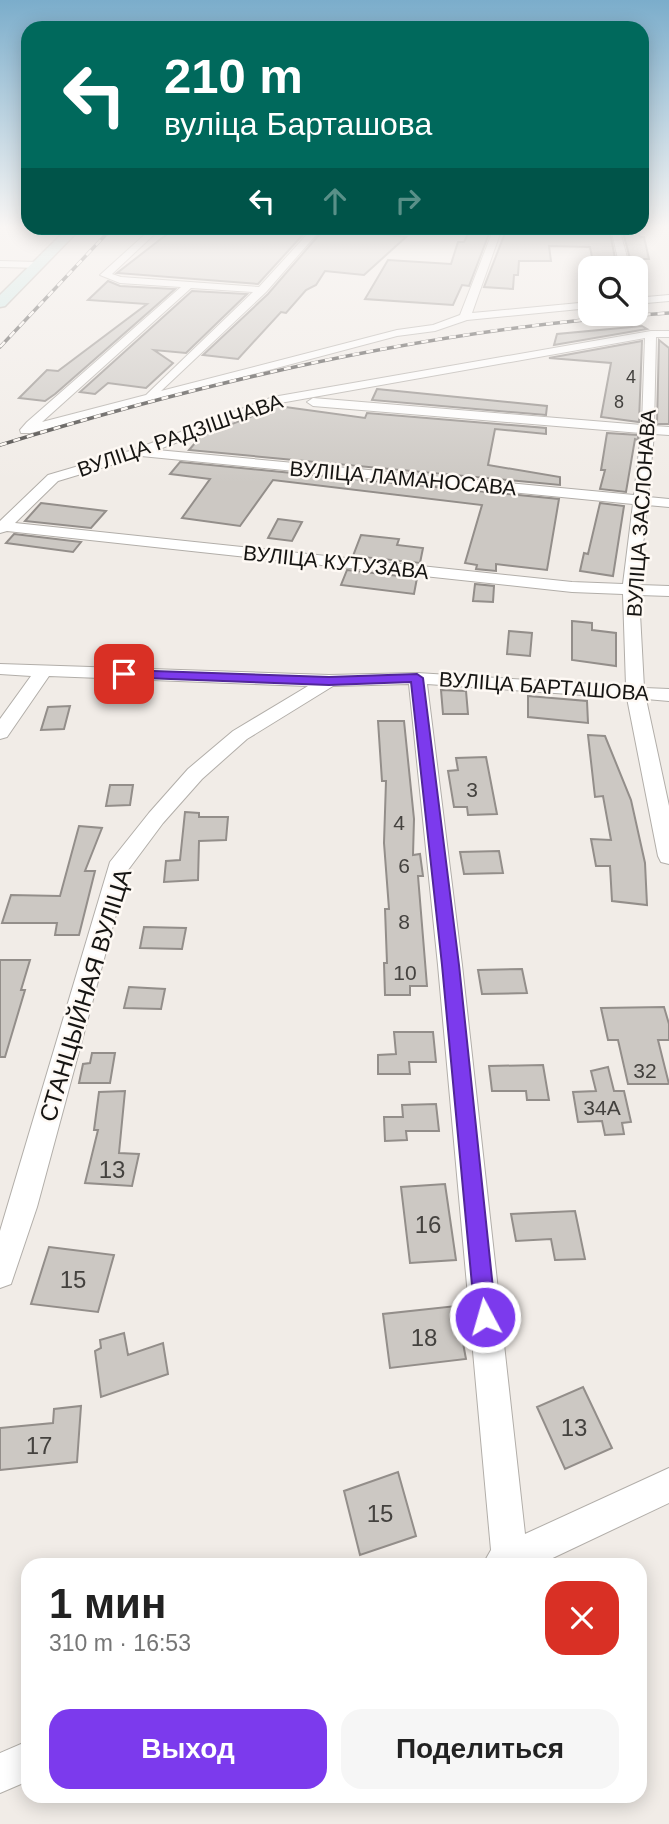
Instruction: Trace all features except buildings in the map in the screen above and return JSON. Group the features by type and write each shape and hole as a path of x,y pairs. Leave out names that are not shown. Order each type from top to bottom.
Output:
{"street":[{"path":"157,313 26,429 397,333 435,328 465,317 505,313"},
{"path":"149,396 237,313"},
{"path":"465,317 466,313"},
{"name":"ВУЛІЦА РАДЗІШЧАВА","path":"1,527 53,478 138,453 277,400 651,334 669,334"},
{"name":"ВУЛІЦА ЗАСЛОНАВА","path":"651,334 656,365 631,587 635,692 669,856"},
{"path":"179,367 209,381"},
{"path":"277,400 669,431"},
{"name":"ВУЛІЦА ЛАМАНОСАВА","path":"138,453 669,503"},
{"name":"ВУЛІЦА КУТУЗАВА","path":"1,527 572,587 631,587 669,591"},
{"name":"ВУЛІЦА БАРТАШОВА","path":"0,669 329,681 417,678 669,695"},
{"path":"0,733 43,672"},
{"path":"417,678 450,965 505,1558"},
{"name":"СТАНЦЫЙНАЯ ВУЛІЦА","path":"0,1273 23,1207 117,868 195,774 240,735 329,681"},
{"path":"516,1558 669,1485"},
{"path":"0,1773 21,1764"}],"railway":[{"path":"0,347 32,313"},
{"path":"0,445 164,398 331,359 499,330 668,313"}],"route":[{"path":"124,674 329,681 417,678 450,965 485,1317"}]}
